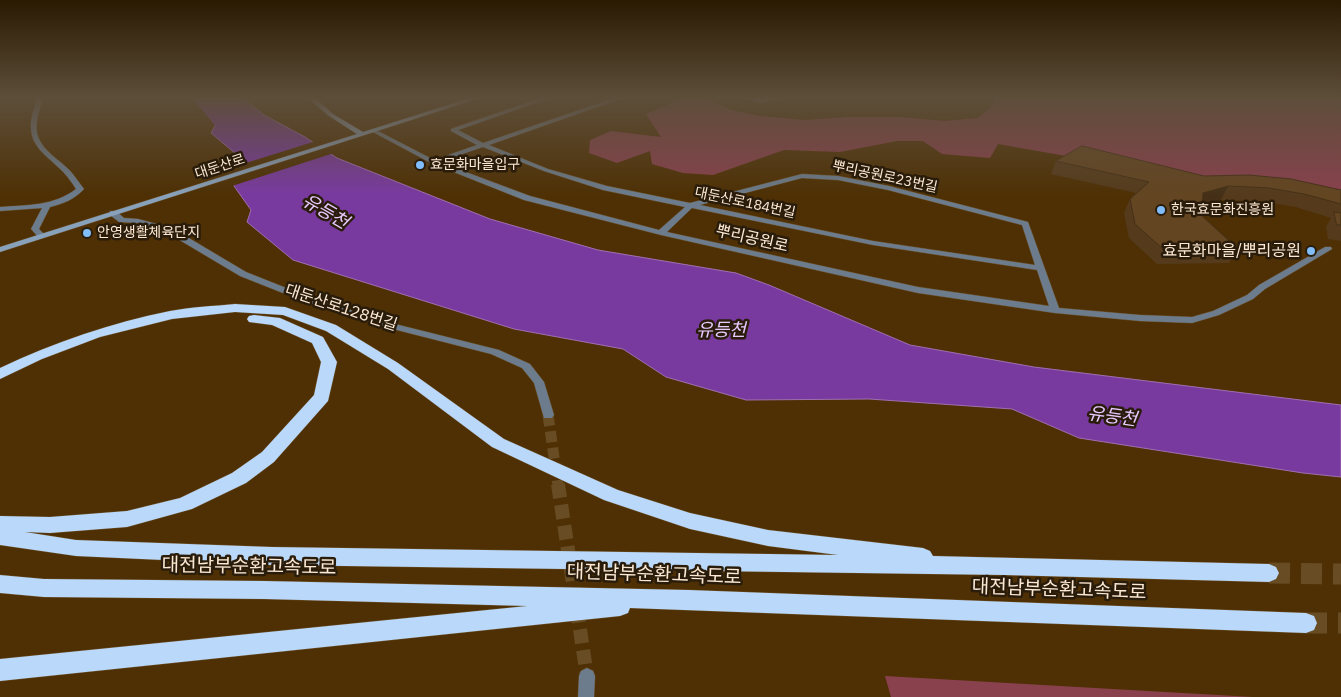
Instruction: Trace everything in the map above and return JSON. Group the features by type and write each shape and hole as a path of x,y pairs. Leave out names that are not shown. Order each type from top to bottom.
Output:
{"highway":[{"path":"0,374 38,356 95,334 172,314 235,308 285,311 331,328 393,366 498,443 611,495 690,521 768,538 1004,566"},
{"path":"0,386 46,363 97,342 172,323 229,317 275,321 318,340 329,362 322,397 268,457 239,478 185,504 128,519 50,525 0,524"},
{"name":"대전남부순환고속도로","path":"0,537 76,548 272,556 1004,566 1269,573"},
{"name":"대전남부순환고속도로","path":"0,584 44,588 264,590 689,600 1306,623"},
{"path":"0,670 689,600"}],"main road":[{"path":"356,131 363,135"},
{"name":"대둔산로","path":"0,250 374,131"}],"street":[{"path":"0,209 47,206 63,201 80,189 71,175 38,145 33,131"},
{"name":"뿌리공원로","path":"374,131 433,162 527,198 661,234 918,290 1055,310 1140,318 1192,320 1216,313 1250,297 1262,287 1328,249"},
{"name":"대둔산로184번길","path":"454,131 485,146 546,170 606,188 873,242 1041,268"},
{"path":"433,162 529,131"},
{"name":"뿌리공원로23번길","path":"661,234 691,205 802,176 838,178 889,188 1025,224 1055,310"},
{"path":"42,236 35,229 47,206"},
{"name":"대둔산로128번길","path":"113,213 122,220 138,221 169,230 243,274 306,299 392,326 495,352 526,366 540,382 548,415"},
{"path":"586,697 587,676"}],"shaded area":[{"path":"611,131 661,137 657,131 1341,131 1341,191 1179,176 998,144 990,158 942,154 923,141 897,141 840,152 784,150 713,175 683,173 652,164 650,151 617,163 589,153 590,140"},
{"path":"885,676 1253,697 891,697"}],"water":[{"name":"유등천","path":"212,131 293,131 337,158 490,219 598,250 736,273 769,285 910,345 1034,367 1341,405 1341,477 1303,473 1079,438 1012,409 869,399 746,400 666,377 623,349 514,329 293,260 247,222 251,210 234,186 236,154 211,133"}],"pier":[{"path":"316,141 334,153 232,186 233,167"}],"building":[{"path":"1082,146 1204,176 1249,175 1291,179 1341,190 1341,204 1304,194 1269,188 1228,186 1203,193 1202,216 1237,248 1164,250 1135,224 1130,199 1149,182 1056,161"},
{"path":"1334,212 1341,213 1341,225 1337,225"}],"waterway":[{"name":"유등천","path":"229,131 236,138"}],"tunnel":[{"path":"548,415 558,485"},
{"path":"558,484 587,676"},
{"path":"1269,573 1341,574"},
{"path":"1306,623 1341,623"}],"place":[{"name":"효문화마을입구","path":"420,165"},
{"name":"한국효문화진흥원","path":"1161,210"},
{"name":"안영생활체육단지","path":"87,233"},
{"name":"효문화마을/뿌리공원","path":"1311,251"}]}
